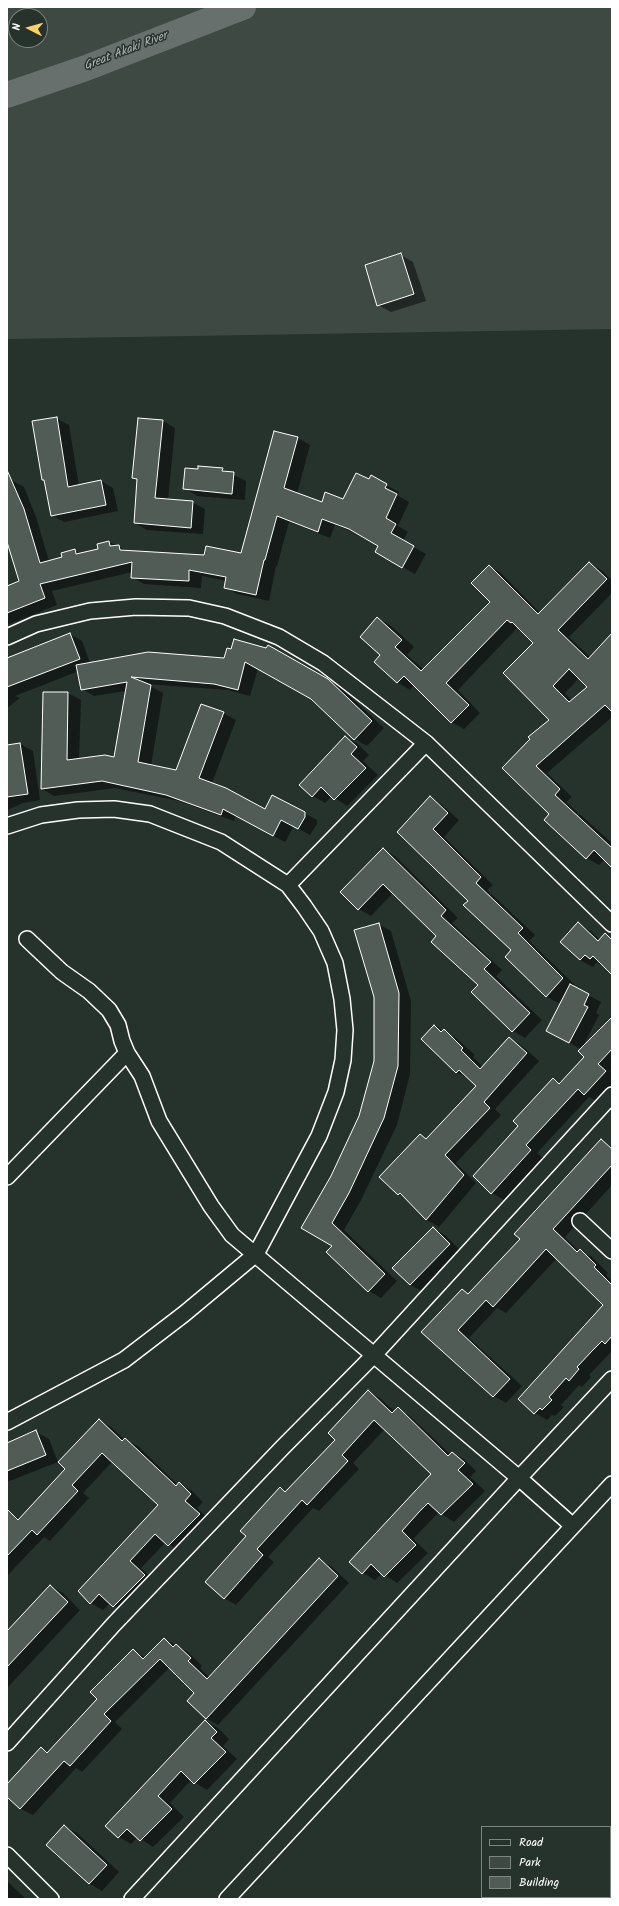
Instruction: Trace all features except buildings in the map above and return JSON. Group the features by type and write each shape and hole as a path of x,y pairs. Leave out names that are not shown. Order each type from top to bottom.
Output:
{"street":[{"path":"7,637 36,624 90,611 136,607 190,608 225,616 279,637 323,663 426,743 612,924"},
{"path":"288,885 426,743"},
{"path":"7,826 41,815 78,810 114,809 150,814 221,842 288,885 321,931 335,963 342,999 345,1030 343,1060 336,1092 319,1136 256,1254 184,1314 124,1360 8,1420"},
{"path":"27,939 62,972 89,991 109,1010 118,1025 127,1053 142,1076 159,1122 211,1206 232,1235 519,1478 573,1526"},
{"path":"7,1177 127,1053"},
{"path":"7,1743 114,1624 282,1448 374,1355 612,1095"},
{"path":"580,1221 612,1250"},
{"path":"132,1899 612,1379"},
{"path":"227,1899 612,1484"},
{"path":"7,1856 51,1899"}],"green space":[{"path":"7,7 612,7 612,329 7,339"}],"waterway":[{"name":"Great Akaki River","path":"7,95 86,68 243,7"}]}
